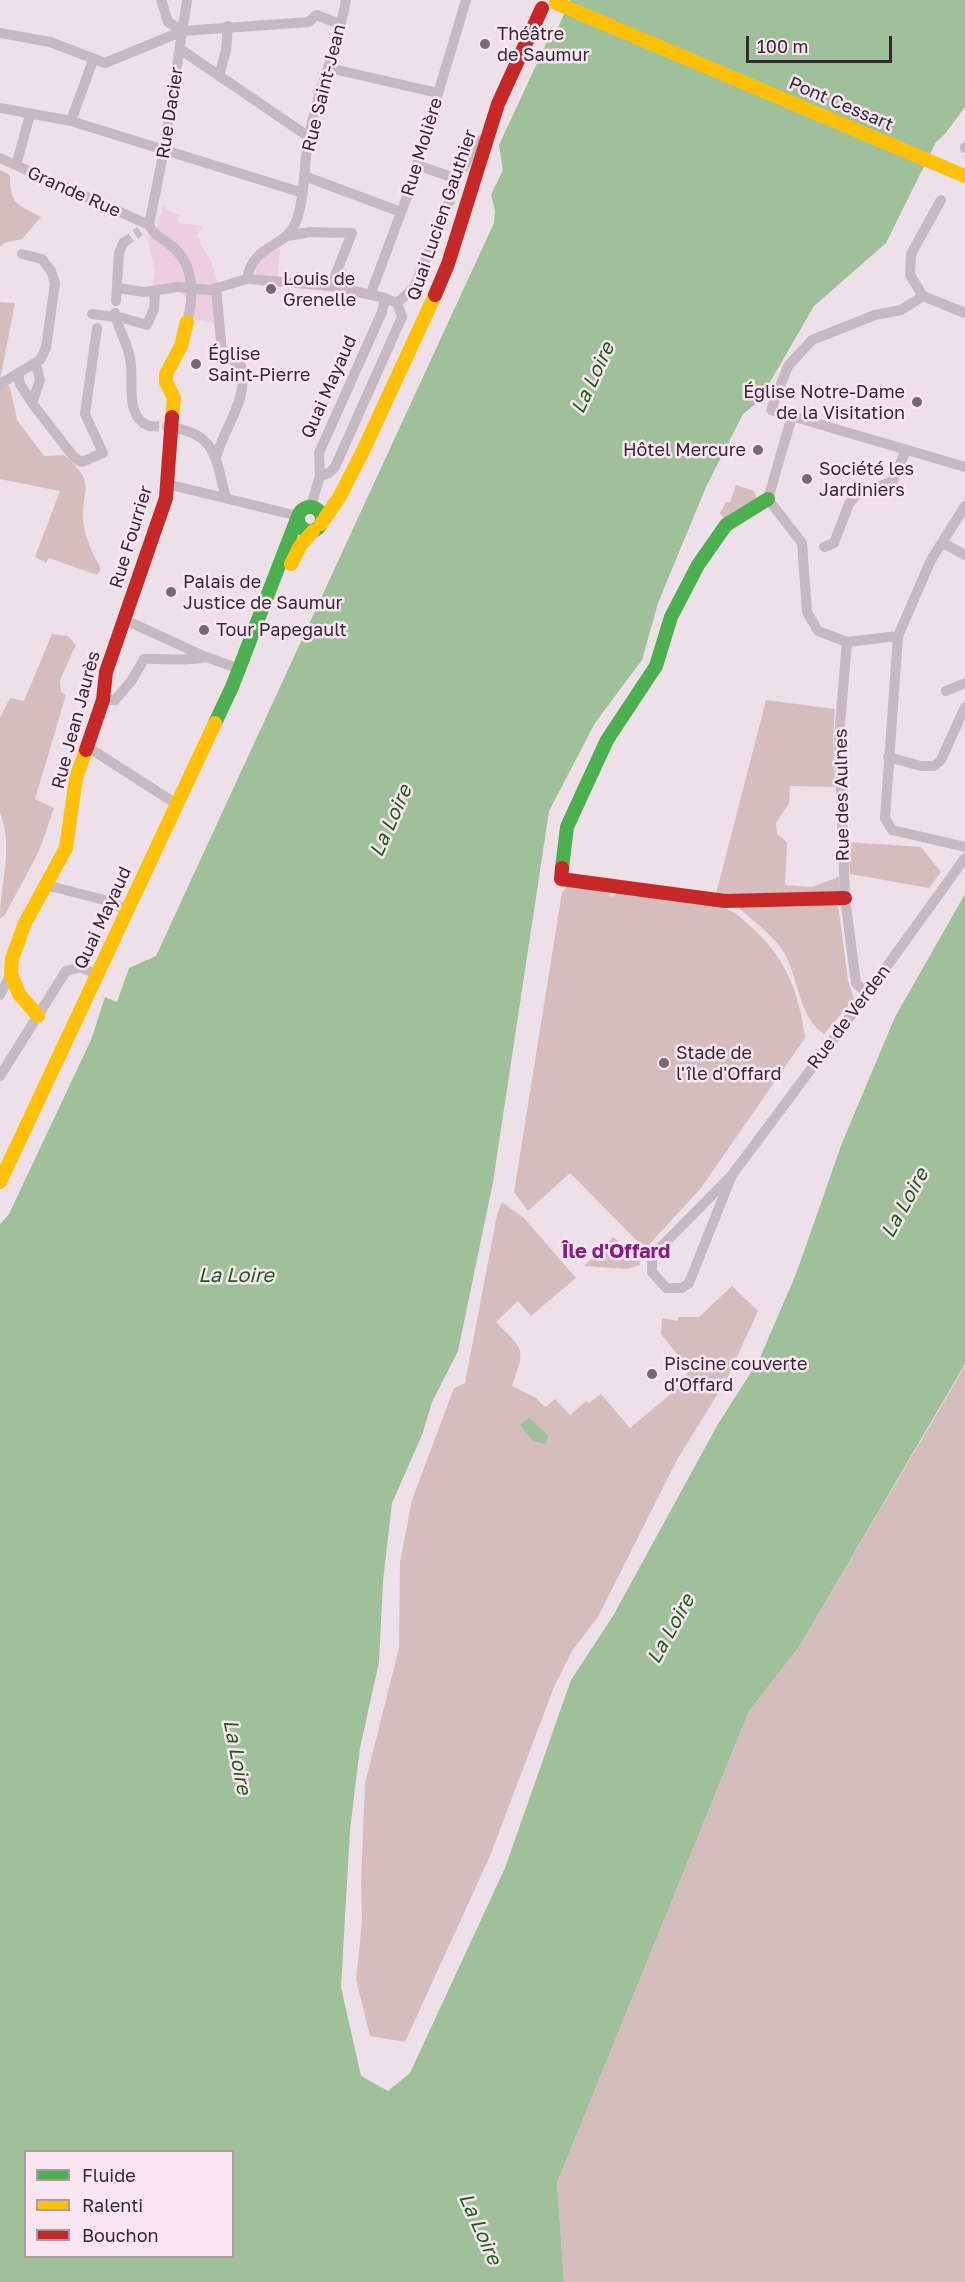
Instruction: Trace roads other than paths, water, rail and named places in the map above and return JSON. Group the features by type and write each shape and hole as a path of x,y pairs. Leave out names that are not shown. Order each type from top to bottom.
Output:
{"main road":[{"path":"539,4 551,8 560,3"},
{"name":"Pont Cessart","path":"560,3 965,176"},
{"name":"Quai Lucien Gauthier","path":"317,527 340,496 437,291 498,104 539,4"},
{"name":"Rue Fourrier","path":"125,620 166,498 169,428 174,398 166,374 171,359 181,346 187,322"},
{"path":"313,507 321,513 317,527 302,529 298,517 304,508 313,507 340,496"},
{"path":"768,499 726,525 698,565 671,616 656,666 607,740 567,827 561,879 725,901 845,898"},
{"name":"Quai Mayaud","path":"240,669 292,538 298,517"},
{"name":"Quai Mayaud","path":"0,1182 240,669 300,546 317,527"},
{"name":"Rue Jean Jaurès","path":"11,974 12,959 25,923 66,848 76,778 103,700 106,672 125,620"},
{"path":"11,974 24,1003 38,1016"}],"street":[{"path":"161,0 168,22 183,31"},
{"name":"Rue Dacier","path":"144,228 164,150 187,0"},
{"name":"Rue Saint-Jean","path":"288,236 297,221 303,193 309,137 346,0"},
{"name":"Rue Molière","path":"371,293 417,165 466,0"},
{"path":"0,33 50,42 105,63 183,31 309,22 316,15 340,24"},
{"path":"219,76 226,50 228,26"},
{"path":"180,49 309,137"},
{"path":"71,121 93,60"},
{"path":"329,68 438,93"},
{"path":"0,108 71,121 303,193"},
{"path":"16,165 30,115"},
{"path":"454,178 462,172 473,147 479,140 489,136"},
{"name":"Grande Rue","path":"0,158 144,228"},
{"path":"417,165 454,178"},
{"path":"304,176 401,212"},
{"path":"397,303 414,288 456,185 454,178"},
{"path":"941,200 911,254 910,275 924,296 965,313"},
{"path":"144,228 178,252 188,272 192,289 187,322"},
{"path":"247,279 252,261 259,253 288,236 309,232 352,233 331,286"},
{"path":"116,301 117,275 123,243"},
{"path":"0,384 36,364 46,348 55,283 51,271 42,259 22,254"},
{"path":"118,288 155,291 169,287 216,288 247,279 331,286 371,293 397,303 402,317 346,443 335,467 329,473 320,476"},
{"path":"216,288 222,352 241,366 243,384 238,406 217,455"},
{"path":"105,318 147,325 154,309 155,291"},
{"path":"924,296 902,310 875,315 812,340 788,366 771,410 965,467"},
{"name":"Quai Mayaud","path":"313,507 320,476 319,453 382,312 385,298"},
{"path":"18,373 20,384 32,403 73,456 81,462 103,453 86,414 105,318"},
{"path":"105,318 119,332 130,357 134,411 138,419 149,426"},
{"path":"32,403 40,380 36,364"},
{"path":"792,416 768,499 801,543 807,612 818,632 847,642 898,636"},
{"path":"169,428 192,432 209,444 217,455 226,498"},
{"path":"824,547 834,543 849,504 856,495 893,481 906,450"},
{"path":"167,484 298,517"},
{"path":"965,506 931,560 898,636 888,757 886,824 892,830 965,847"},
{"path":"943,543 965,555"},
{"path":"125,620 206,657 240,669"},
{"name":"Rue des Aulnes","path":"847,642 839,737 845,898 856,982 867,994"},
{"path":"103,700 115,700 132,680 144,659 169,657 190,661 206,657"},
{"path":"946,691 965,683"},
{"path":"888,757 921,766 934,766 941,759 965,707"},
{"path":"86,746 178,805"},
{"name":"Rue de Verden","path":"732,1175 965,858"},
{"path":"46,885 112,902 126,911"},
{"path":"0,1076 66,971 80,967 96,974"},
{"name":"Rue Jean Jaurès","path":"0,995 11,974"},
{"path":"732,1175 689,1283 682,1288 666,1288 652,1272 652,1256 732,1175"}],"water":[{"name":"La Loire","path":"570,0 965,0 965,107 945,134 936,142 886,243 814,306 759,401 743,414 706,487 658,603 642,660 595,723 549,811 493,1182 458,1351 432,1402 422,1435 392,1503 383,1581 379,1662 360,1748 350,1830 341,1987 361,2076 388,2091 410,2073 505,1868 571,1680 613,1616 718,1424 759,1360 796,1274 842,1143 895,1017 965,894 965,1364 799,1647 749,1711 557,2183 564,2282 0,2282 0,1224 9,1214 91,1040 105,997 117,1002 129,968 156,956 494,223 495,210 491,195 503,170 499,145 552,31 557,30"},
{"path":"529,1418 548,1435 546,1444 533,1441 520,1425"}],"tunnel":[{"path":"123,243 140,231"},
{"path":"149,426 167,427"}],"place":[{"name":"Théâtre de Saumur","path":"485,44"},
{"name":"Louis de Grenelle","path":"271,289"},
{"name":"Église Saint-Pierre","path":"196,364"},
{"name":"Église Notre-Dame de la Visitation","path":"917,402"},
{"name":"Hôtel Mercure","path":"758,450"},
{"name":"Société les Jardiniers","path":"807,479"},
{"name":"Palais de Justice de Saumur","path":"171,592"},
{"name":"Tour Papegault","path":"204,630"},
{"name":"Stade de l'île d'Offard","path":"664,1063"},
{"name":"Piscine couverte d'Offard","path":"652,1374"}],"district":[{"name":"Île d'Offard","path":"616,1252"}]}
